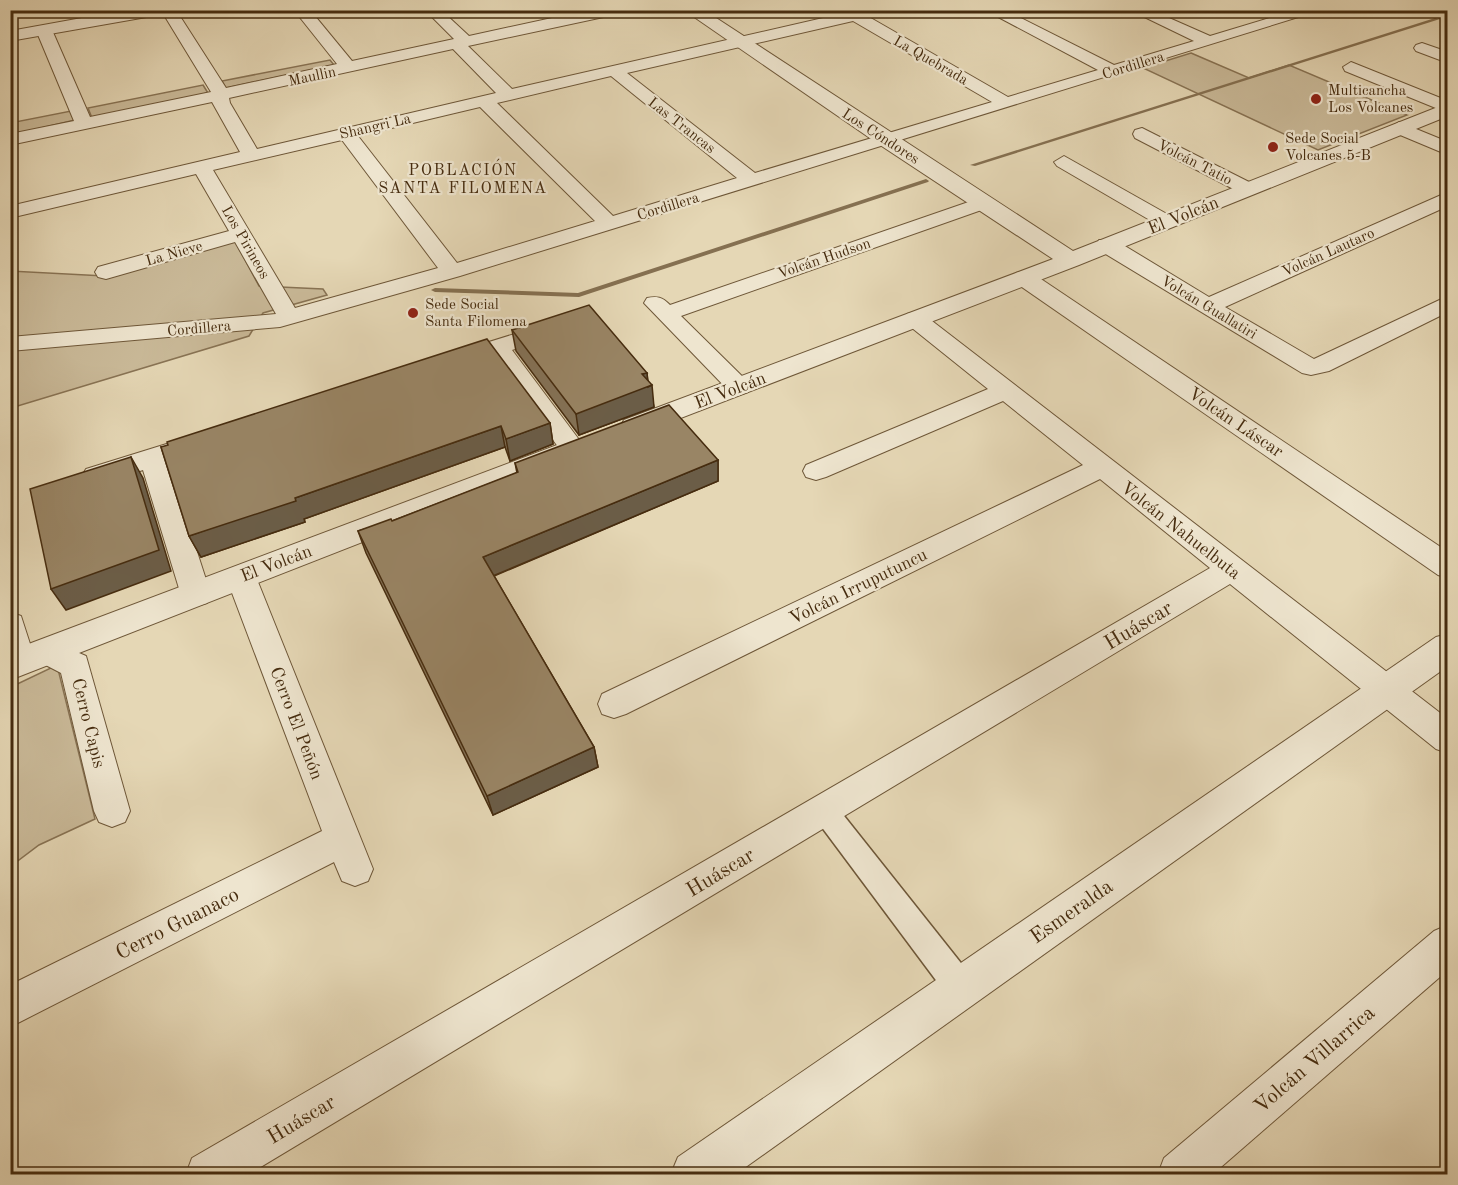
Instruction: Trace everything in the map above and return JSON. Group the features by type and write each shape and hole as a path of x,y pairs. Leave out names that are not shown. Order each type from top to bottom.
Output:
{"street":[{"path":"10,36 136,12 158,10"},
{"path":"168,10 220,95 221,103 251,155"},
{"path":"301,10 349,68"},
{"path":"432,10 508,95"},
{"name":"Maullin","path":"10,140 461,43 569,15 613,10"},
{"name":"Los Cóndores","path":"692,10 884,140 1071,260"},
{"name":"Shangri La","path":"10,212 613,70 880,10"},
{"path":"992,10 1113,71"},
{"path":"1137,10 1209,42"},
{"name":"Cordillera","path":"13,347 272,322 452,271 1314,10"},
{"path":"1432,10 1448,16"},
{"name":"La Quebrada","path":"855,16 1006,103"},
{"path":"44,30 84,124"},
{"path":"1422,48 1448,58"},
{"path":"1351,67 1448,108"},
{"name":"Las Trancas","path":"613,70 751,180"},
{"path":"484,100 609,223"},
{"name":"El Volcán","path":"26,660 1071,260 1448,108"},
{"path":"1399,128 1448,149"},
{"path":"346,133 452,271"},
{"name":"Volcán Tatio","path":"1142,134 1248,189"},
{"path":"1064,162 1167,222"},
{"name":"Los Pirineos","path":"202,167 289,317"},
{"name":"Volcán Lautaro","path":"1208,306 1448,198"},
{"name":"Volcán Hudson","path":"739,387 661,309 983,203"},
{"name":"La Nieve","path":"106,272 241,234"},
{"name":"Volcán Guallatiri","path":"1107,245 1311,368 1320,366 1448,303"},
{"name":"Volcán Láscar","path":"1024,278 1448,567"},
{"path":"10,318 13,347"},
{"name":"Volcán Nahuelbuta","path":"915,320 1448,739"},
{"path":"430,368 571,324"},
{"path":"497,346 591,442"},
{"path":"816,471 1005,391"},
{"path":"75,482 219,436"},
{"path":"153,458 196,595"},
{"name":"Volcán Irruputuncu","path":"614,704 1102,467"},
{"name":"Huáscar","path":"208,1174 1232,569"},
{"name":"Cerro El Peñón","path":"241,577 349,854"},
{"path":"10,624 26,660"},
{"name":"Esmeralda","path":"695,1174 1448,647"},
{"name":"Cerro Capis","path":"26,660 75,665 112,811"},
{"path":"824,810 961,988"},
{"name":"Cerro Guanaco","path":"10,1006 349,854"},
{"name":"Volcán Villarrica","path":"1180,1174 1448,944"}],"shaded area":[{"path":"1191,53 1249,78 1289,65 1407,115 1318,150 1143,68"},
{"path":"330,60 334,65 226,88 222,81"},
{"path":"203,85 208,93 92,118 88,108"},
{"path":"71,111 75,120 11,135 10,123"},
{"path":"235,241 259,286 323,289 327,295 263,313 249,336 11,408 10,271 105,276"},
{"path":"57,665 95,819 39,845 11,866 11,687"}],"building":[{"path":"589,305 647,373 642,374 652,385 576,414 512,330"},
{"path":"487,339 550,423 506,439 501,426 295,498 296,501 189,536 161,447 168,445 167,442"},
{"path":"669,405 718,460 483,557 594,747 487,796 358,531 391,519 392,521 518,472 515,463"},
{"path":"131,457 159,550 51,589 30,489"}],"waterway":[{"path":"973,165 1437,19"},
{"path":"435,290 579,295 926,181"}],"place":[{"name":"Multicancha Los Volcanes","path":"1316,99"},
{"name":"Sede Social Volcanes 5-B","path":"1273,147"},
{"name":"Sede Social Santa Filomena","path":"413,313"}],"district":[{"name":"POBLACIÓN SANTA FILOMENA","path":"463,178"}]}
